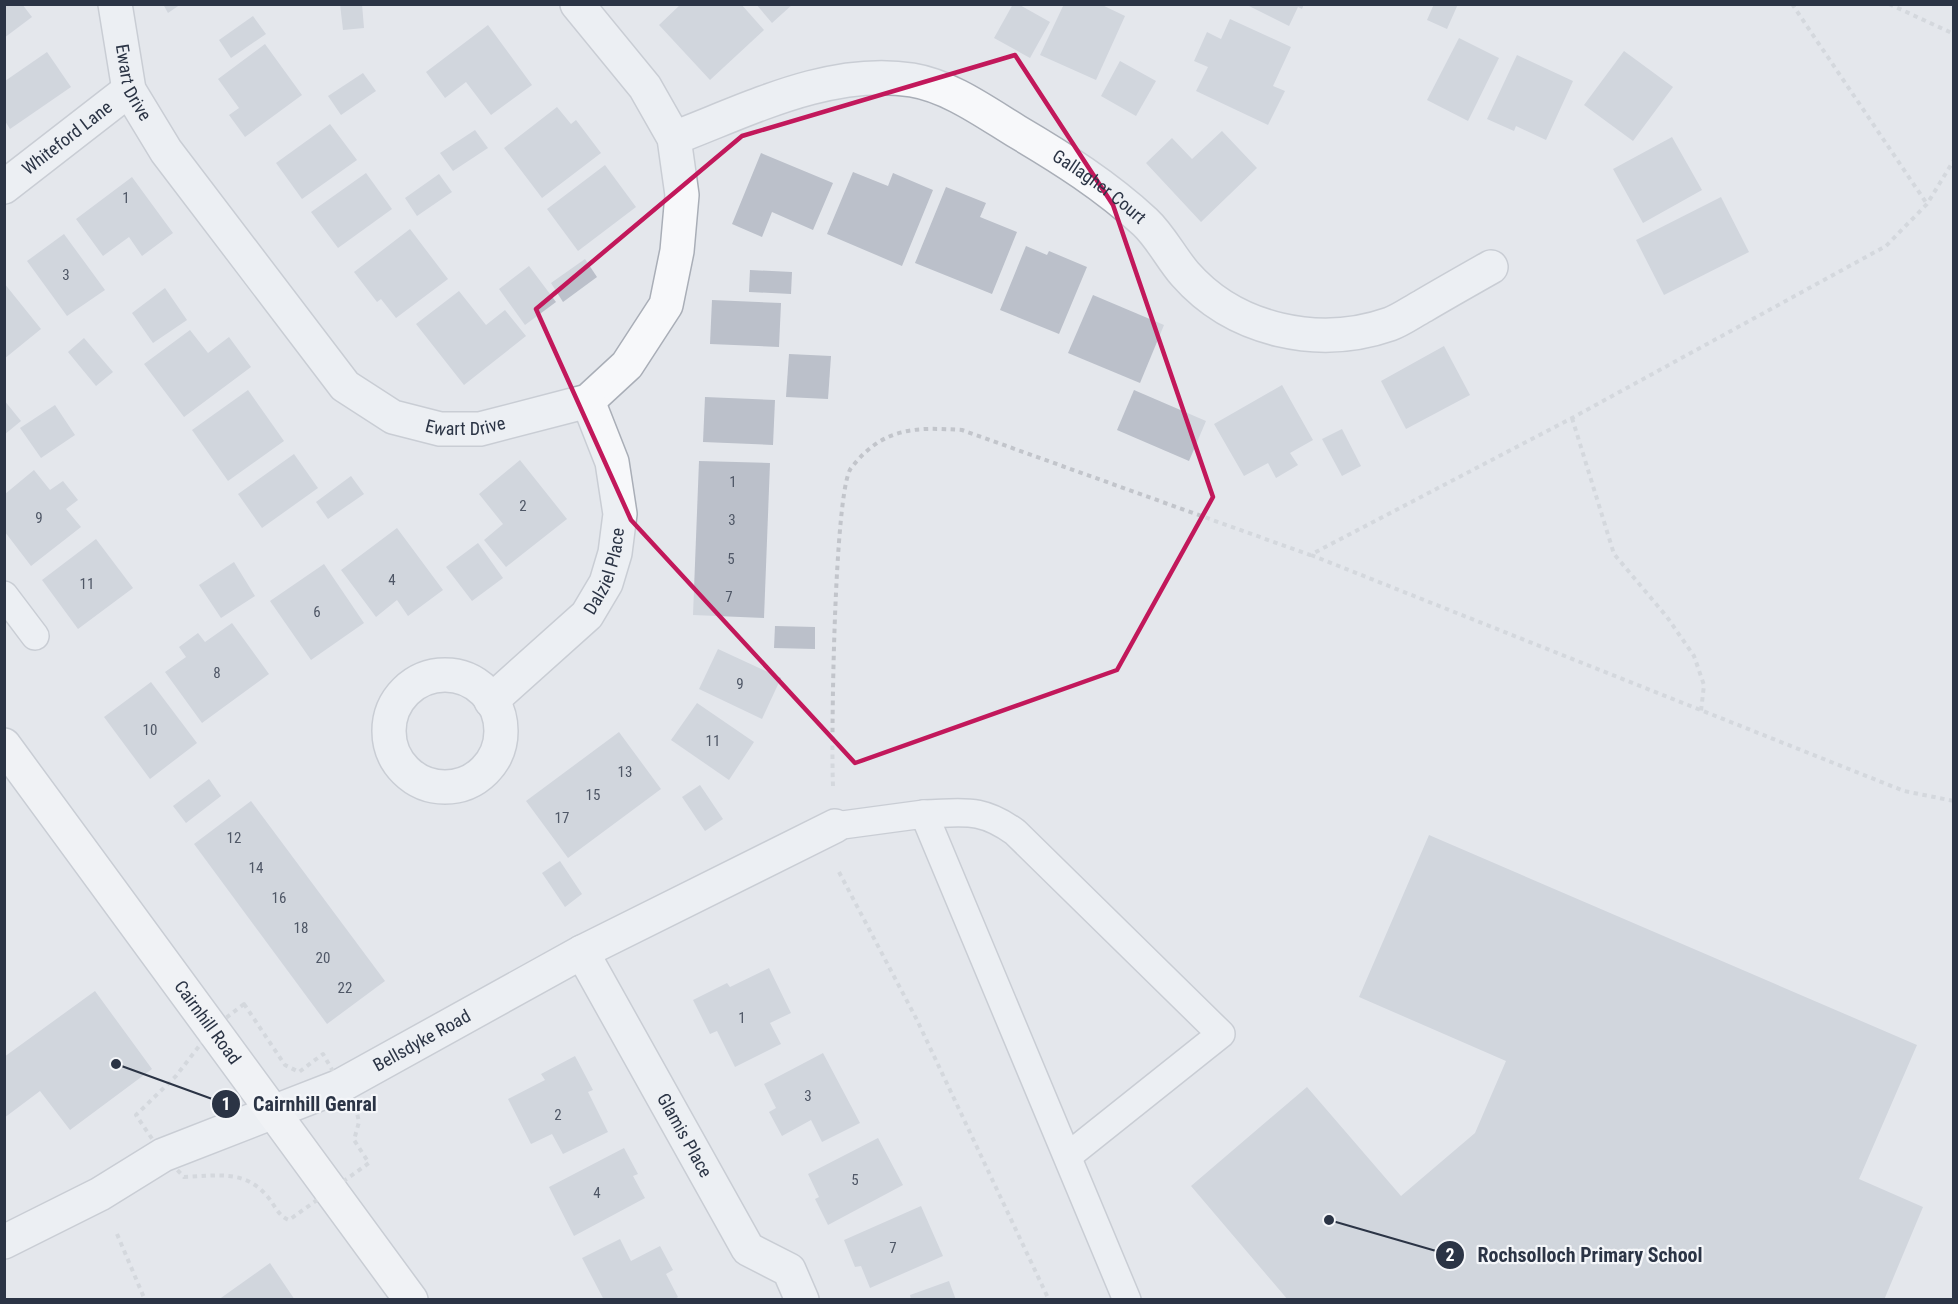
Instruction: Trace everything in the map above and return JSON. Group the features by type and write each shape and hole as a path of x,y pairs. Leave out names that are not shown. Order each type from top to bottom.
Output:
{"main road":[{"name":"Cairnhill Road","path":"4,745 411,1299"}],"street":[{"name":"Ewart Drive","path":"115,4 129,90 166,151 345,386 393,417 440,429 480,429 588,401 627,365 666,305 677,251 682,195 674,138 645,87 577,4"},
{"name":"Gallagher Court","path":"674,138 790,93 831,83 878,78 913,80 976,107 1059,157 1113,194 1148,225 1186,275 1210,298 1239,316 1292,334 1338,336 1392,324 1491,267"},
{"name":"Whiteford Lane","path":"4,188 129,90"},
{"name":"Dalziel Place","path":"491,701 587,615 606,583 615,553 620,514 612,462 588,401"},
{"name":"Bellsdyke Road","path":"4,1242 100,1194 163,1155 340,1086 582,952 835,826"},
{"name":"Glamis Place","path":"582,952 748,1250 789,1270 802,1299"}],"lane":[{"path":"4,595 35,636"},
{"path":"835,826 924,814 973,813 994,817 1015,832 1221,1034 1068,1156"},
{"path":"924,814 1127,1299"}],"path":[{"path":"1792,4 1927,204"},
{"path":"1889,4 1953,34"},
{"path":"1311,555 1572,418 1886,246 1927,204 1953,160"},
{"path":"1572,418 1614,554 1667,617 1694,656 1704,685 1701,711"},
{"path":"835,826 832,768 837,584 844,487 849,470 888,436 921,428 962,430 1311,555 1904,791 1953,801"},
{"path":"788,848 840,873 917,1020 1048,1299"},
{"path":"100,1194 144,1299"}],"highlighted area":[{"path":"1015,55 1113,205 1213,497 1117,670 855,763 631,520 536,309 742,136"}],"building":[{"path":"4,4 22,4 32,17 4,38"},
{"path":"163,4 181,4 168,13"},
{"path":"340,4 362,4 364,28 343,30"},
{"path":"681,4 741,4 764,30 710,80 659,25"},
{"path":"756,4 793,4 772,23"},
{"path":"1013,4 1018,4 1050,22 1030,58 994,38"},
{"path":"1064,4 1100,4 1125,16 1096,80 1040,55"},
{"path":"1245,4 1304,4 1302,9 1298,7 1289,26"},
{"path":"1434,4 1458,4 1447,29 1427,20"},
{"path":"253,16 266,34 231,58 219,40"},
{"path":"1230,19 1291,47 1273,86 1285,91 1268,125 1196,91 1208,67 1194,61 1207,32 1221,39"},
{"path":"488,25 532,85 491,115 466,82 445,98 426,72"},
{"path":"1459,38 1499,58 1468,121 1427,100"},
{"path":"265,44 302,95 245,137 229,115 239,108 218,79"},
{"path":"1624,51 1673,87 1633,141 1584,105"},
{"path":"47,52 71,87 10,129 5,121 5,81"},
{"path":"1517,55 1573,81 1546,140 1516,126 1514,131 1487,119"},
{"path":"1120,61 1156,81 1136,116 1101,96"},
{"path":"363,73 376,91 341,115 328,96"},
{"path":"557,107 571,124 576,120 601,153 542,198 504,148"},
{"path":"330,124 357,160 302,199 276,163"},
{"path":"475,130 488,148 453,171 440,153"},
{"path":"1222,131 1257,168 1201,222 1146,163 1172,138 1192,159"},
{"path":"1672,137 1702,190 1643,223 1613,169"},
{"path":"761,153 833,183 813,230 772,212 762,237 732,224"},
{"path":"605,165 636,207 578,251 547,209"},
{"path":"853,172 888,186 893,173 933,190 902,266 827,234"},
{"path":"366,173 392,209 338,248 311,212"},
{"path":"439,174 452,192 417,216 405,198"},
{"path":"132,177 173,233 142,256 129,237 103,256 76,219"},
{"path":"946,187 986,203 980,217 1017,232 992,294 915,263"},
{"path":"1721,197 1749,252 1664,295 1636,240"},
{"path":"410,229 448,279 396,318 381,299 377,302 354,272"},
{"path":"64,234 105,290 67,316 27,261"},
{"path":"1026,246 1047,255 1049,251 1087,267 1059,334 1000,310"},
{"path":"585,259 597,277 563,302 551,283"},
{"path":"529,266 556,302 525,325 499,289"},
{"path":"750,270 792,272 791,294 749,292"},
{"path":"4,283 41,329 4,359"},
{"path":"165,288 187,320 153,343 132,313"},
{"path":"459,291 486,325 505,310 526,336 464,385 416,324"},
{"path":"1093,295 1164,325 1140,383 1068,353"},
{"path":"712,300 781,303 779,347 710,344"},
{"path":"190,330 208,353 229,337 251,367 184,417 144,364"},
{"path":"84,338 113,372 96,386 68,352"},
{"path":"1444,346 1470,395 1406,429 1381,381"},
{"path":"789,354 831,356 828,399 786,397"},
{"path":"1282,385 1313,440 1290,453 1298,465 1276,478 1268,463 1244,476 1214,424"},
{"path":"248,390 284,441 228,481 192,430"},
{"path":"1134,390 1206,421 1189,461 1117,430"},
{"path":"705,397 775,400 773,445 703,442"},
{"path":"4,400 21,421 4,435"},
{"path":"55,405 75,435 41,458 20,428"},
{"path":"1342,429 1361,466 1342,476 1322,439"},
{"path":"294,454 318,488 262,528 238,494"},
{"path":"520,460 567,519 506,567 484,540 503,524 479,494"},
{"path":"699,461 770,463 764,618 693,615"},
{"path":"34,470 50,490 63,481 78,500 66,509 81,527 31,566 5,532 5,494"},
{"path":"351,476 364,494 328,519 316,502"},
{"path":"397,528 443,590 408,616 397,600 376,617 341,570"},
{"path":"96,539 133,588 78,629 42,580"},
{"path":"478,543 503,578 472,601 446,567"},
{"path":"234,562 255,596 221,618 199,585"},
{"path":"324,564 364,623 311,660 270,601"},
{"path":"232,623 269,674 202,723 165,672 186,657 179,647 198,633 205,642"},
{"path":"775,626 815,627 815,649 774,648"},
{"path":"718,649 781,678 762,719 699,689"},
{"path":"151,682 197,743 150,779 104,717"},
{"path":"697,703 754,742 729,780 671,740"},
{"path":"619,732 661,789 568,858 526,801"},
{"path":"209,779 221,796 186,823 173,806"},
{"path":"700,785 723,819 705,831 682,797"},
{"path":"251,801 385,981 327,1024 194,844"},
{"path":"1429,835 1917,1045 1859,1179 1923,1207 1884,1300 1288,1300 1191,1186 1307,1087 1401,1196 1475,1133 1506,1061 1359,997"},
{"path":"560,861 582,894 565,907 542,873"},
{"path":"769,968 791,1013 770,1023 781,1044 735,1067 717,1031 710,1034 693,1000 727,983 730,987"},
{"path":"95,991 152,1069 70,1130 40,1091 4,1118 4,1057"},
{"path":"823,1053 860,1123 822,1142 811,1120 782,1136 769,1112 776,1108 764,1084"},
{"path":"575,1056 593,1090 588,1092 608,1132 563,1154 552,1134 531,1144 508,1099 545,1080 541,1074"},
{"path":"878,1138 903,1185 828,1225 815,1199 819,1197 808,1174"},
{"path":"624,1148 638,1174 633,1176 645,1198 574,1236 549,1187"},
{"path":"921,1206 943,1256 870,1288 861,1266 855,1267 844,1240"},
{"path":"620,1239 631,1261 660,1246 673,1270 666,1274 678,1297 673,1300 604,1300 582,1258"},
{"path":"270,1263 295,1300 218,1300"},
{"path":"949,1281 956,1300 911,1300 910,1295"}],"place":[{"name":"Cairnhill Genral","path":"116,1064"},
{"name":"Rochsolloch Primary School","path":"1329,1220"}]}
